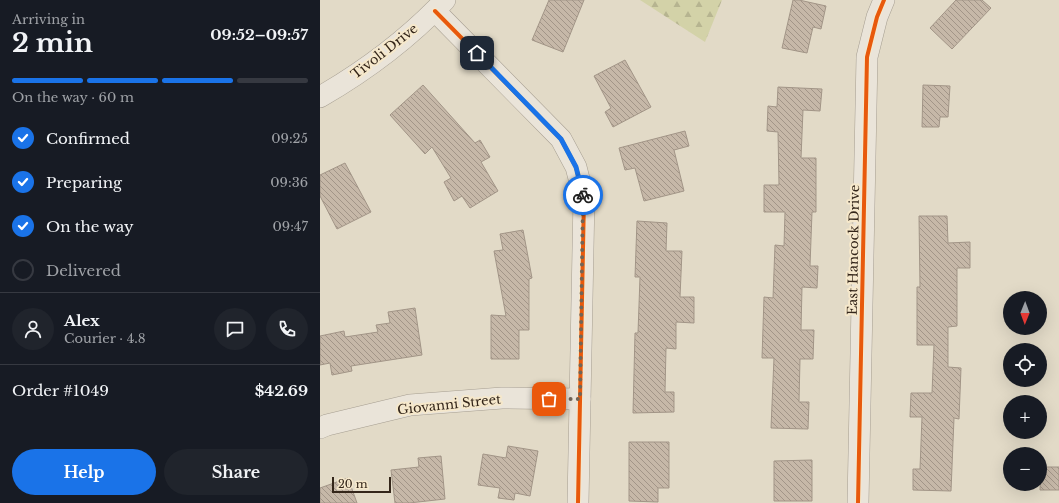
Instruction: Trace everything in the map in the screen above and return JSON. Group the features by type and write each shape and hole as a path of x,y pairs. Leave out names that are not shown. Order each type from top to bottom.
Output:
{"street":[{"name":"East Hancock Drive","path":"858,503 867,57 877,17 884,0"},
{"name":"Tivoli Drive","path":"320,97 343,84 398,43 440,5"},
{"path":"440,5 561,139 576,167 584,198 578,503"},
{"name":"Giovanni Street","path":"320,428 410,405 502,398 580,399"}],"green space":[{"path":"640,0 722,0 705,42"}],"building":[{"path":"549,0 584,0 563,52 532,40"},
{"path":"793,0 826,6 821,29 813,27 807,53 782,48"},
{"path":"956,0 982,0 991,8 952,49 930,28"},
{"path":"625,60 651,107 613,127 605,112 611,108 594,76"},
{"path":"423,85 475,143 480,140 490,157 481,162 498,191 470,208 462,196 454,201 444,182 451,178 432,147 425,154 390,115"},
{"path":"923,85 950,86 948,117 940,117 939,127 922,127"},
{"path":"778,87 822,89 820,111 803,110 801,158 816,158 816,212 812,212 810,266 818,266 817,288 802,287 801,330 814,330 813,359 800,359 799,402 809,402 808,429 771,428 774,358 762,358 764,297 773,298 775,245 784,246 785,212 764,212 764,185 779,185 778,132 767,131 768,106 777,107"},
{"path":"685,131 689,146 674,150 684,191 644,201 635,168 625,170 619,148"},
{"path":"345,163 371,212 337,229 320,196 320,175"},
{"path":"919,216 947,216 948,243 970,242 970,268 957,268 957,326 948,327 948,367 961,368 959,419 954,418 951,491 913,490 913,469 920,469 922,417 910,417 911,393 932,393 934,345 917,345 917,287 920,287"},
{"path":"637,221 667,223 666,251 682,251 680,297 694,297 694,323 676,322 676,349 666,348 665,392 674,392 674,412 633,413 635,333 638,333 640,277 635,277"},
{"path":"523,230 532,278 529,279 529,330 519,330 519,359 491,359 491,315 506,316 494,251 503,250 500,234"},
{"path":"415,308 422,355 351,366 352,371 332,375 330,363 320,365 320,336 344,331 345,337 378,332 376,325 390,323 388,312"},
{"path":"629,442 669,442 669,488 658,488 658,502 629,501"},
{"path":"508,446 538,451 530,496 515,493 514,500 498,498 500,488 478,485 483,454 506,458"},
{"path":"441,456 445,499 395,503 391,470 419,467 418,458"},
{"path":"812,460 812,501 774,501 774,461"},
{"path":"1047,467 1059,467 1059,490 1047,490"},
{"path":"348,478 357,503 320,503 320,488"}],"cycle path":[{"path":"858,503 867,57 877,17 884,0"},
{"path":"435,11 561,139 576,167 584,198 578,503"}],"way so far":[{"path":"549,399 580,399 583,195"}],"route":[{"path":"477,53 561,139 576,167 583,195"}]}
